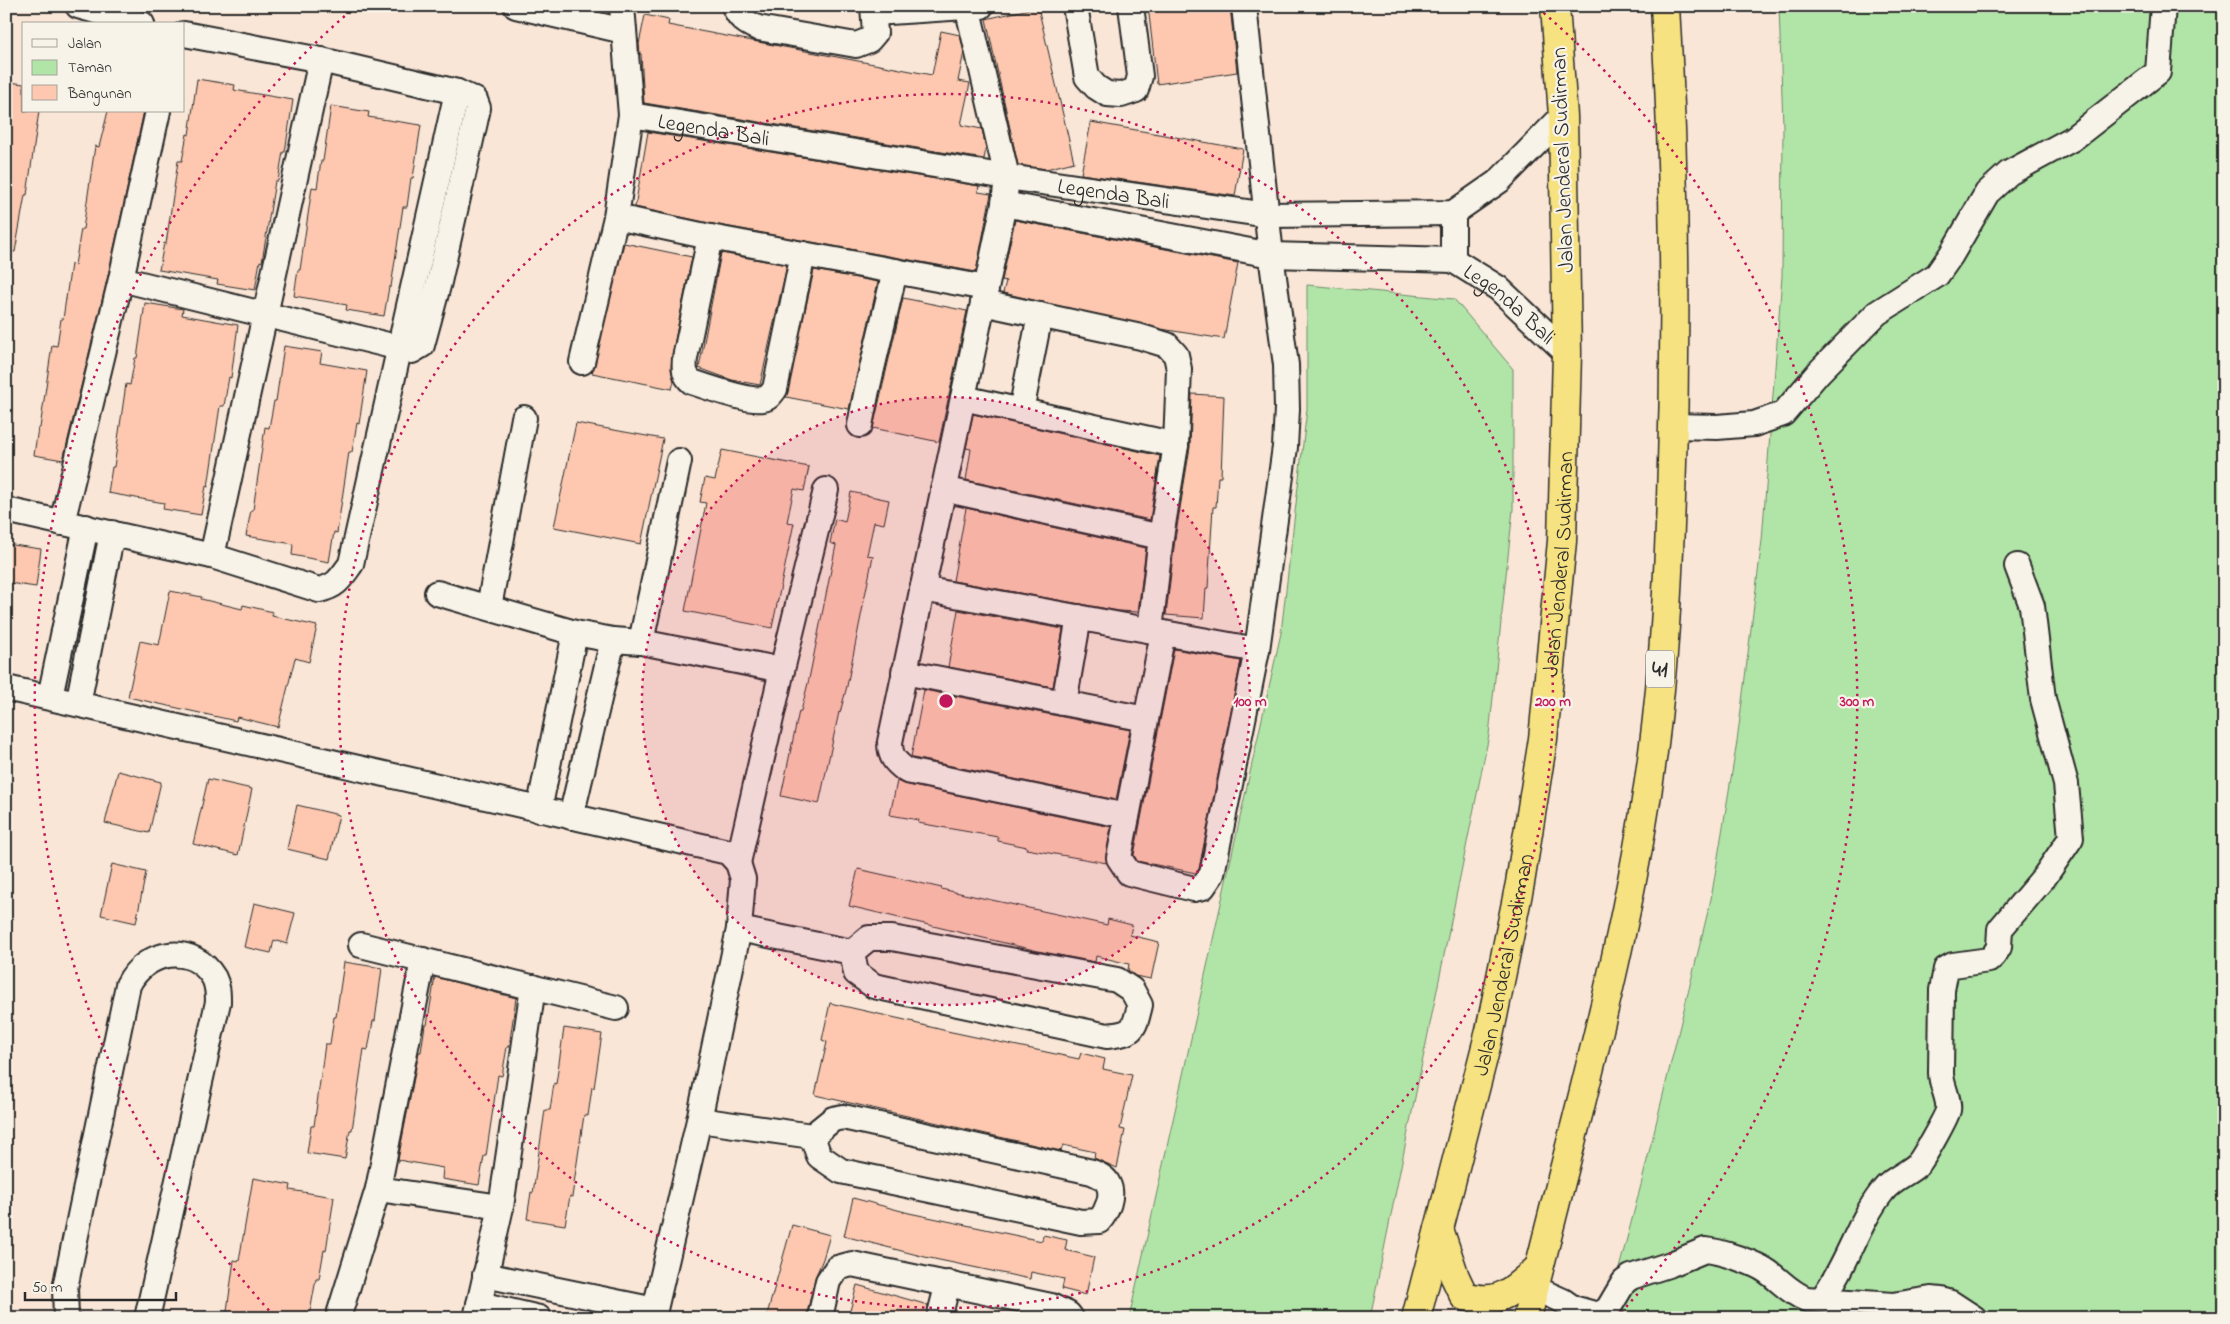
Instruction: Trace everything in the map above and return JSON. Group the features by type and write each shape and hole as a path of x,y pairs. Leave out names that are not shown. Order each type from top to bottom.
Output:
{"highway":[{"name":"Jalan Jenderal Sudirman","path":"1416,1318 1490,1031 1520,883 1542,739 1562,541 1567,353 1563,116 1554,6"},
{"name":"41","path":"1526,1318 1626,913 1651,761 1667,595 1674,426 1672,110 1665,6"},
{"path":"1439,1229 1455,1277 1464,1296 1480,1301 1500,1299 1536,1278"}],"street":[{"path":"78,6 135,22"},
{"path":"516,6 624,31"},
{"path":"582,362 616,217 632,115 622,6"},
{"path":"734,6 738,16 746,23 758,28 856,45 869,40 875,33 874,10 972,7 1007,177 1004,204 904,672 890,742 890,753 895,763 907,771 1127,816"},
{"path":"1075,6 1087,77 1106,94 1122,95 1136,90 1140,76 1131,6"},
{"path":"616,217 710,237 895,271 984,296 1040,315 1141,337 1167,346 1176,355 1179,369 1176,445 1161,537 1157,631 1146,719 1119,858 1129,873 1194,888 1203,887 1212,874 1258,650 1285,447 1287,409 1286,365 1271,255 1244,6"},
{"path":"1674,426 1717,427 1754,424 1783,414 1819,372 1877,313 1937,275 1951,255 1987,193 2009,173 2072,139 2158,72 2164,6"},
{"path":"6,510 212,556 318,590 331,587 339,581 351,564 457,92 321,60 185,34"},
{"path":"212,556 321,60"},
{"path":"62,523 121,279 158,112"},
{"name":"Legenda Bali","path":"632,115 1007,177 1268,215 1453,212"},
{"path":"1453,260 1453,212 1499,182 1563,116"},
{"name":"Legenda Bali","path":"1004,204 1271,255 1453,260 1498,288 1567,353"},
{"path":"710,237 684,370 686,377 692,382 751,399 762,399 770,396 775,389 803,254"},
{"path":"860,425 895,271"},
{"path":"121,279 398,349"},
{"path":"1021,411 1040,315"},
{"path":"963,398 1176,445"},
{"path":"490,607 524,418"},
{"path":"641,642 679,461"},
{"path":"943,489 1161,537"},
{"path":"738,864 782,670 826,490"},
{"path":"50,697 86,527"},
{"path":"78,704 112,533"},
{"path":"1822,1299 1835,1283 1872,1207 1883,1190 1898,1176 1919,1163 1948,1110 1947,1097 1941,1085 1942,990 1946,969 1953,965 1989,960 1994,955 1999,947 2000,929 2045,876 2071,838 2066,784 2043,699 2032,606 2017,566"},
{"path":"922,589 1258,650"},
{"path":"437,593 574,633 613,640 641,642 782,670"},
{"path":"1064,703 1079,617"},
{"path":"540,810 574,633"},
{"path":"571,817 613,640"},
{"path":"904,672 1146,719"},
{"path":"6,688 706,846 728,852 738,864 743,879 739,929 699,1120 654,1314 485,1275"},
{"path":"739,929 852,952"},
{"path":"868,938 892,938 1117,980 1132,990 1140,1005 1136,1024 1125,1034 1107,1036 874,986 856,973 852,952 868,938"},
{"path":"361,945 616,1008"},
{"path":"66,1318 64,1288 128,985 142,965 152,959 175,954 195,960 214,978 218,987 218,1002 147,1318"},
{"path":"338,1318 378,1190 423,960"},
{"path":"533,987 500,1207 477,1311 539,1318"},
{"path":"699,1120 812,1136 833,1119 843,1117 1092,1172 1104,1178 1109,1184 1110,1193 1105,1214 1099,1221 1081,1222 841,1171 819,1156 812,1136"},
{"path":"378,1190 500,1207"},
{"path":"1536,1278 1573,1308 1598,1315 1608,1310 1624,1282 1631,1277 1705,1250 1752,1264 1768,1271 1793,1294 1806,1298 1867,1305 1893,1305 1931,1299 1941,1300 1951,1303 1974,1318"},
{"path":"820,1318 828,1281 837,1268 852,1264 1051,1306 1068,1314 1071,1318"},
{"path":"939,1318 948,1283"}],"green space":[{"path":"1779,6 2224,6 2224,1318 1606,1318 1641,1185 1711,899 1737,742 1762,540 1782,276 1783,126"},
{"path":"1307,285 1454,299 1513,369 1513,509 1489,735 1370,1318 1129,1318 1281,633 1307,409"}],"building":[{"path":"1148,6 1230,6 1237,72 1157,84"},
{"path":"1038,7 1074,162 1046,169 1018,165 986,19"},
{"path":"645,15 669,20 668,25 932,75 941,31 960,35 964,52 958,81 970,83 961,125 982,129 986,149 984,159 644,103 639,44"},
{"path":"197,79 235,85 234,90 293,100 285,152 283,152 278,181 275,181 262,262 260,261 255,290 217,284 218,280 159,270 164,243 166,244 178,161 182,161 187,134 189,135"},
{"path":"9,82 22,84 22,112 39,112 27,195 25,195 15,252 6,251 6,98"},
{"path":"331,106 369,112 368,117 421,125 413,178 411,178 407,207 403,207 391,287 389,287 384,316 346,310 347,305 294,296 298,270 300,270 312,187 317,188"},
{"path":"108,112 144,112 108,276 63,460 34,455 38,428 40,428 52,345 57,346 71,264 75,265 81,229 83,229 95,146 99,147"},
{"path":"1091,122 1243,149 1235,196 1081,174"},
{"path":"648,132 979,186 978,192 991,194 976,272 713,224 635,207"},
{"path":"1015,220 1238,263 1224,339 1161,329 1003,293 1006,281 1002,280"},
{"path":"624,243 692,257 672,355 671,369 674,381 672,389 592,373"},
{"path":"721,253 787,265 760,385 732,380 699,368"},
{"path":"814,270 878,282 849,409 786,397"},
{"path":"903,298 967,311 939,442 873,428"},
{"path":"145,303 183,309 182,315 238,325 231,378 229,377 224,406 220,406 208,487 206,486 201,515 163,509 164,503 108,493 112,467 114,467 126,384 130,385 135,358 137,358"},
{"path":"284,346 322,352 320,363 367,371 359,424 357,423 352,452 349,452 337,533 334,532 329,562 292,555 293,544 246,536 251,510 253,510 265,427 269,428 274,401 276,401"},
{"path":"1192,394 1224,396 1221,477 1218,477 1216,507 1213,507 1208,588 1206,588 1204,618 1166,615 1175,539 1190,447"},
{"path":"973,414 1160,456 1150,520 966,480 971,449 966,448"},
{"path":"576,423 663,439 641,544 554,527"},
{"path":"722,450 809,467 804,491 794,489 787,522 794,523 772,628 685,611 706,503 700,502 705,478 715,480"},
{"path":"851,492 889,500 884,524 874,522 867,555 873,556 847,686 839,712 819,804 781,796 799,711 801,711 809,679 836,545 830,543 835,519 845,522"},
{"path":"966,508 1146,548 1138,612 1119,611 953,581"},
{"path":"6,544 41,549 36,587 6,581"},
{"path":"170,591 202,597 201,599 242,609 243,605 273,612 272,616 317,626 309,662 295,658 278,727 237,717 236,721 128,697 140,641 159,645"},
{"path":"958,610 1063,629 1053,687 948,667"},
{"path":"1174,649 1241,661 1199,869 1196,873 1137,861 1134,855"},
{"path":"924,690 1130,730 1116,800 911,757"},
{"path":"118,771 161,782 149,833 105,823"},
{"path":"208,779 252,789 238,855 193,844"},
{"path":"897,781 1111,827 1106,855 1107,863 1026,849 1027,847 998,841 998,837 918,823 919,820 890,815"},
{"path":"297,805 339,815 329,859 287,849"},
{"path":"112,864 146,872 136,923 101,915"},
{"path":"858,869 1107,925 1108,919 1132,925 1130,935 1159,942 1151,979 1135,976 1128,970 1129,964 1096,956 1095,962 1038,951 849,906"},
{"path":"254,903 295,913 287,944 274,940 271,953 244,947"},
{"path":"344,962 382,968 375,1021 373,1021 368,1050 364,1049 352,1130 350,1130 345,1159 307,1153 311,1126 314,1126 325,1044 330,1044"},
{"path":"435,977 516,998 509,1047 507,1047 502,1076 498,1075 486,1156 484,1156 479,1185 442,1179 443,1168 398,1160 419,1052 421,1052 425,1025 427,1025"},
{"path":"830,1003 947,1031 1079,1059 1081,1053 1105,1059 1103,1069 1132,1075 1120,1129 1125,1130 1117,1168 1094,1158 1095,1152 1063,1145 1061,1151 815,1095 827,1042 822,1040"},
{"path":"564,1028 602,1034 594,1088 592,1087 588,1116 584,1115 572,1197 570,1196 565,1225 527,1219 531,1192 533,1193 545,1110 550,1110 554,1083 556,1084"},
{"path":"253,1178 291,1185 290,1190 334,1197 326,1251 324,1250 319,1279 316,1279 309,1318 226,1318 234,1260 239,1261"},
{"path":"853,1198 909,1213 1042,1241 1043,1235 1067,1240 1065,1250 1094,1257 1086,1295 1062,1289 1064,1279 1031,1272 1030,1279 925,1257 844,1236"},
{"path":"792,1225 830,1235 815,1278 806,1318 766,1318"},
{"path":"857,1285 928,1305 926,1318 848,1318"}]}
